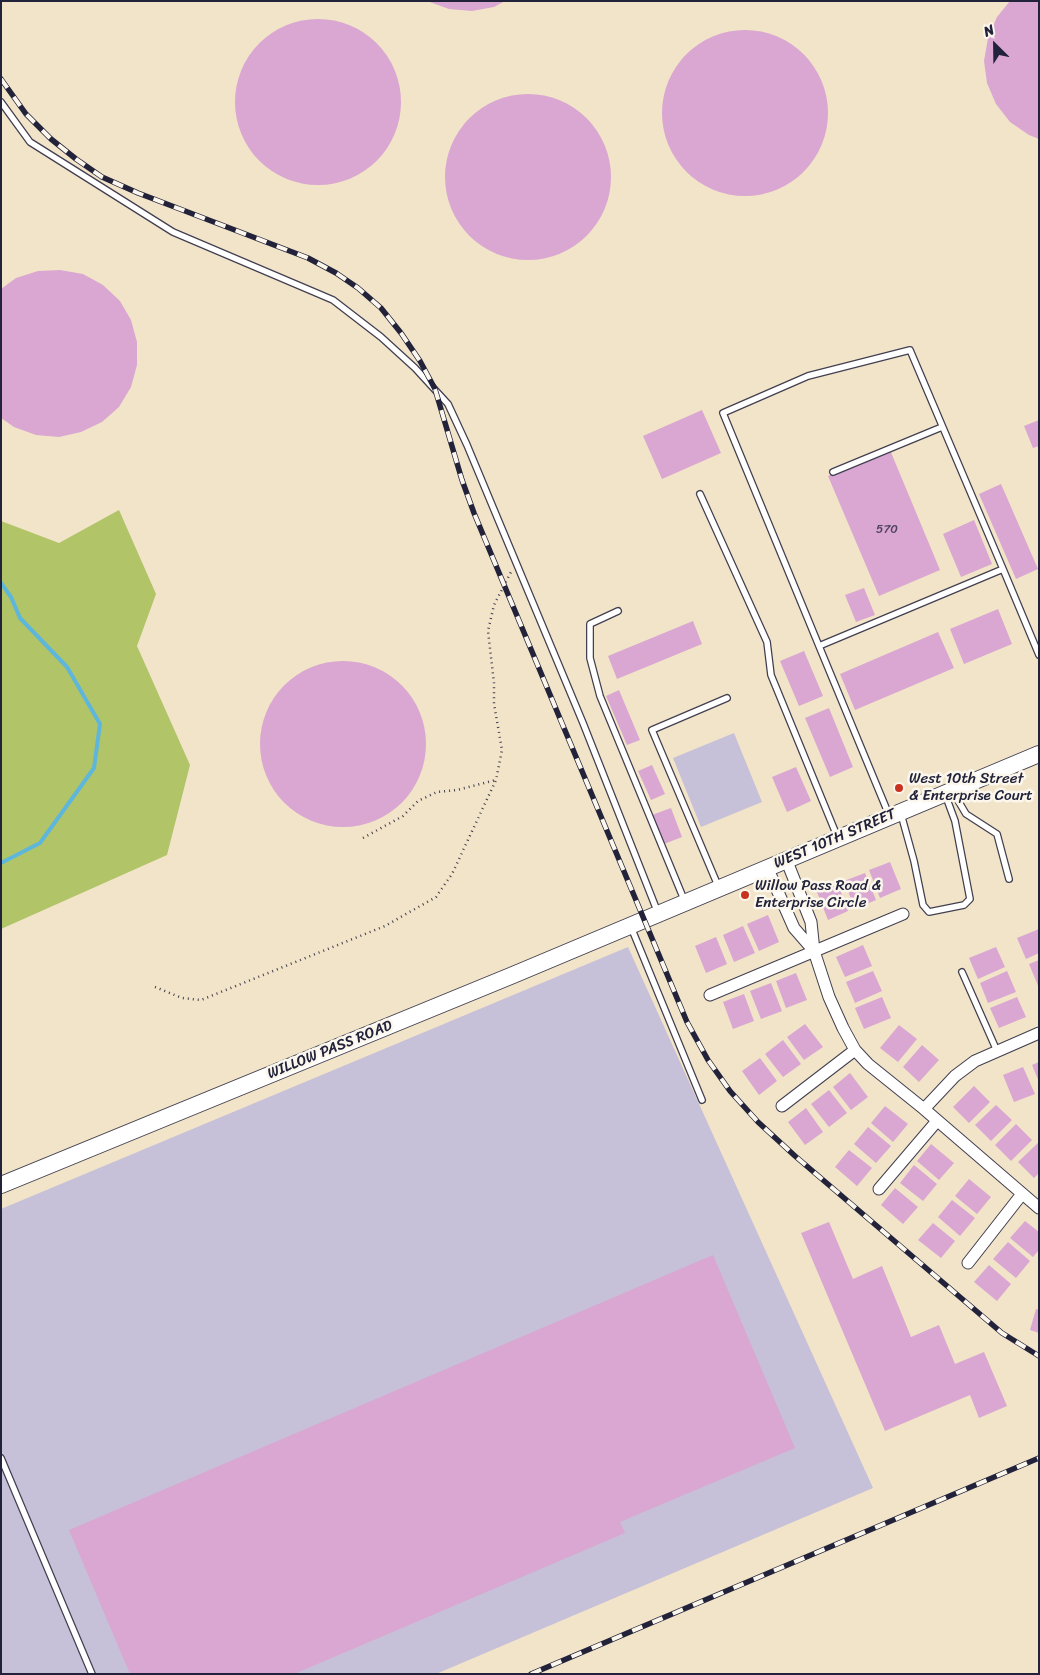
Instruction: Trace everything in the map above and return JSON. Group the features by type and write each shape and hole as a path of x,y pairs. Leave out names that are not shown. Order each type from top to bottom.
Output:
{"main road":[{"name":"WEST 10TH STREET","path":"658,913 1039,754"},
{"name":"WILLOW PASS ROAD","path":"1,1186 513,975 658,913"}],"street":[{"path":"786,859 811,922 814,951 830,997 855,1050 868,1064 924,1109 1039,1208"},
{"path":"767,868 794,928 814,951"},
{"path":"710,995 903,914"},
{"path":"924,1109 954,1076 975,1061 1039,1033"},
{"path":"782,1106 855,1050"},
{"path":"879,1189 937,1121"},
{"path":"968,1263 1022,1194"}],"lane":[{"path":"1,102 30,142 173,232 333,300 381,337 415,368 448,404 467,445 583,723 658,913"},
{"path":"948,791 970,899 964,905 929,912 923,905 914,861 895,814 819,646 723,413 808,376 910,350 1039,655"},
{"path":"832,472 942,427"},
{"path":"700,494 767,642 771,675 838,838"},
{"path":"819,646 1003,569"},
{"path":"618,611 590,624 590,658 600,696 685,902"},
{"path":"718,888 652,730 727,698"},
{"path":"948,791 966,814 997,834 1009,879"},
{"path":"630,925 702,1100"},
{"path":"962,972 997,1051"},
{"path":"1,1458 92,1674"}],"path":[{"path":"155,987 182,998 200,1000 385,926 436,897 452,874 496,780 502,750 494,704 494,683 488,631 494,605 516,562"},
{"path":"363,838 404,816 418,801 437,792 457,790 496,780"}],"shaded area":[{"path":"734,733 762,802 701,827 673,758"},
{"path":"628,947 873,1488 436,1674 1,1674 1,1209"}],"green space":[{"path":"119,510 156,594 137,646 190,765 167,855 1,929 1,521 59,543"}],"building":[{"path":"427,1 505,1 494,7 472,11 449,9"},
{"path":"1010,1 1039,1 1039,139 1029,135 1010,122 996,104 987,83 984,61 988,38 997,17"},
{"path":"326,19 342,22 357,28 371,37 383,49 392,63 398,78 401,102 400,118 392,141 383,155 371,167 357,176 342,182 310,185 294,182 279,176 265,167 253,155 244,141 238,126 235,94 238,78 244,63 253,49 265,37 279,28 294,22"},
{"path":"753,30 769,33 784,39 798,48 810,60 819,74 825,89 828,113 827,129 819,152 810,166 798,178 784,187 769,193 737,196 721,193 706,187 692,178 680,166 671,152 665,137 662,105 665,89 671,74 680,60 692,48 706,39 721,33"},
{"path":"536,94 552,97 567,103 581,112 593,124 602,138 608,153 611,177 610,193 602,216 593,230 581,242 567,251 552,257 520,260 504,257 489,251 475,242 463,230 454,216 448,201 445,169 448,153 454,138 463,124 475,112 489,103 504,97"},
{"path":"60,270 83,274 103,285 120,301 131,320 137,342 137,365 131,387 119,407 102,422 81,432 59,437 36,435 14,427 1,418 1,289 16,278 38,271"},
{"path":"702,410 721,453 662,479 643,436"},
{"path":"1039,420 1039,446 1033,448 1024,426"},
{"path":"890,450 940,570 879,596 828,476"},
{"path":"1001,484 1038,569 1016,579 979,494"},
{"path":"974,520 992,564 961,577 943,534"},
{"path":"864,588 875,615 856,622 845,595"},
{"path":"998,609 1012,644 964,664 950,629"},
{"path":"693,621 702,644 617,679 608,656"},
{"path":"938,632 954,668 855,710 840,674"},
{"path":"804,651 823,696 799,706 780,661"},
{"path":"351,661 367,664 382,670 396,679 408,691 417,705 423,720 426,744 425,760 417,783 408,797 396,809 382,818 367,824 335,827 319,824 304,818 290,809 278,797 269,783 263,768 260,736 263,720 269,705 278,691 290,679 304,670 319,664"},
{"path":"619,690 640,740 627,745 606,696"},
{"path":"829,708 853,767 830,777 805,718"},
{"path":"652,765 665,794 651,800 638,771"},
{"path":"796,767 811,801 787,812 772,777"},
{"path":"671,808 682,837 664,844 652,815"},
{"path":"890,862 901,889 880,898 869,870"},
{"path":"865,873 876,900 855,909 844,881"},
{"path":"838,884 848,911 828,920 817,892"},
{"path":"768,915 779,942 759,951 747,924"},
{"path":"743,926 755,953 734,962 723,935"},
{"path":"1039,929 1039,953 1026,959 1017,938"},
{"path":"716,937 727,964 706,973 695,946"},
{"path":"863,945 872,966 845,977 836,957"},
{"path":"996,947 1005,967 978,979 969,958"},
{"path":"1039,960 1039,988 1029,964"},
{"path":"873,971 882,991 855,1003 846,982"},
{"path":"1007,971 1016,992 988,1003 980,983"},
{"path":"796,973 807,1000 786,1008 776,981"},
{"path":"771,983 782,1011 761,1019 750,991"},
{"path":"744,994 754,1021 733,1029 723,1002"},
{"path":"882,997 891,1018 864,1029 855,1008"},
{"path":"1017,997 1026,1017 999,1028 990,1008"},
{"path":"805,1024 823,1047 804,1060 787,1037"},
{"path":"899,1025 917,1039 898,1062 880,1048"},
{"path":"783,1040 801,1064 783,1077 765,1054"},
{"path":"922,1045 939,1060 919,1082 903,1067"},
{"path":"760,1058 777,1081 759,1095 742,1071"},
{"path":"1039,1062 1039,1082 1032,1065"},
{"path":"1023,1067 1035,1094 1014,1102 1003,1075"},
{"path":"850,1073 868,1097 851,1110 833,1087"},
{"path":"974,1086 990,1102 969,1123 953,1107"},
{"path":"829,1090 847,1113 829,1127 811,1104"},
{"path":"996,1105 1012,1120 991,1141 975,1125"},
{"path":"885,1106 908,1124 893,1142 871,1123"},
{"path":"806,1108 823,1132 805,1145 788,1122"},
{"path":"1016,1124 1032,1140 1011,1161 995,1145"},
{"path":"868,1127 891,1146 876,1163 854,1144"},
{"path":"1039,1142 1039,1173 1034,1178 1018,1162"},
{"path":"931,1144 954,1163 939,1180 917,1161"},
{"path":"849,1150 872,1168 857,1186 835,1167"},
{"path":"914,1165 937,1184 923,1201 900,1183"},
{"path":"969,1179 991,1197 977,1214 955,1196"},
{"path":"895,1188 918,1207 903,1224 881,1205"},
{"path":"952,1200 975,1218 960,1236 938,1217"},
{"path":"1025,1221 1039,1232 1039,1250 1033,1257 1010,1238"},
{"path":"829,1222 853,1279 882,1266 911,1337 939,1325 955,1364 984,1352 1007,1406 979,1418 970,1395 885,1431 801,1233"},
{"path":"933,1223 955,1241 941,1258 918,1240"},
{"path":"1008,1242 1030,1261 1016,1278 993,1259"},
{"path":"713,1255 795,1448 620,1522 625,1533 294,1674 130,1674 69,1530"},
{"path":"989,1265 1011,1284 997,1301 974,1282"},
{"path":"1036,1309 1039,1310 1039,1333 1030,1330"}],"waterway":[{"path":"1,583 11,597 20,618 67,667 100,724 94,768 40,843 1,863"}],"railway":[{"path":"1,79 26,114 51,139 102,177 138,193 308,258 336,273 358,288 381,308 420,361 435,389 462,480 474,513 687,1022 708,1060 730,1091 758,1122 795,1156 1002,1333 1039,1356"},
{"path":"531,1674 1039,1458"}],"place":[{"name":"West 10th Street & Enterprise Court","path":"899,788"},
{"name":"Willow Pass Road & Enterprise Circle","path":"745,895"}]}
